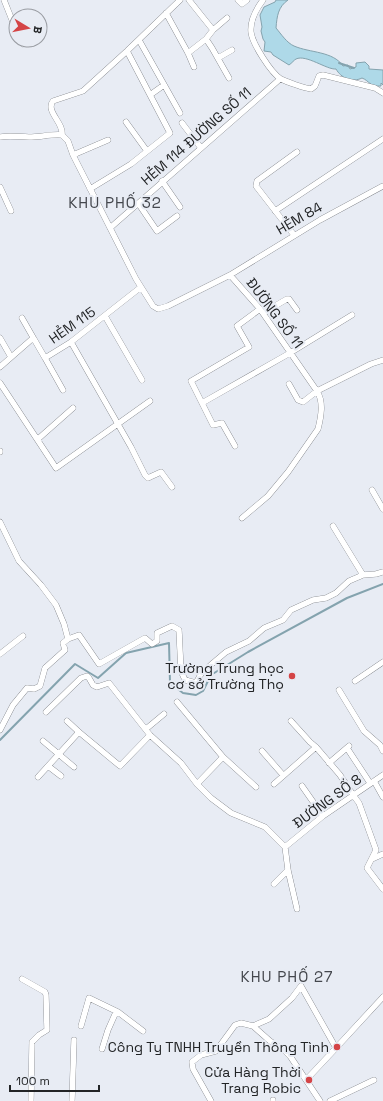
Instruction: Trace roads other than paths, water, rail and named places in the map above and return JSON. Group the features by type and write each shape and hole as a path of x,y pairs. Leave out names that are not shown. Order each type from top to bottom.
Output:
{"street":[{"path":"4,0 8,10"},
{"path":"90,189 131,164 170,133 128,51 179,0"},
{"path":"190,0 213,30"},
{"path":"238,0 242,4 247,0"},
{"path":"263,0 257,10 251,32 268,66 280,79 311,89 315,86 319,76 323,75 375,88 383,93"},
{"path":"166,13 194,67"},
{"path":"188,53 206,39 213,30 227,18"},
{"path":"206,39 229,78"},
{"path":"139,40 180,113"},
{"path":"218,58 232,50"},
{"name":"ĐƯỜNG SỐ 11","path":"128,51 83,91 53,101 51,103 51,108 62,129 62,135 68,141 73,155 141,287 153,306 158,309 168,306 230,275 261,311 317,391"},
{"name":"HẺM 114 ĐƯỜNG SỐ 11","path":"110,228 280,79"},
{"path":"150,95 164,85"},
{"path":"126,122 147,151"},
{"path":"182,123 202,148"},
{"path":"0,137 14,136 30,138 52,134 62,135"},
{"path":"275,211 383,139"},
{"path":"73,155 108,140"},
{"path":"294,235 256,186 256,183 257,180 296,152"},
{"path":"162,181 180,207"},
{"path":"0,187 10,211"},
{"name":"HẺM 84","path":"230,275 294,235 382,187"},
{"path":"138,203 157,231 177,216"},
{"name":"HẺM 115","path":"63,390 45,358 71,342 141,287"},
{"path":"236,446 222,423 213,425 191,381 249,347 236,326 261,311 287,299 290,299 297,310"},
{"path":"202,404 352,315"},
{"path":"105,316 142,380"},
{"path":"22,318 45,358"},
{"path":"0,338 11,357"},
{"path":"0,367 32,339 34,339"},
{"path":"71,342 118,424 146,477 150,477 161,472 172,487"},
{"path":"289,384 302,402 317,391 371,364 383,360"},
{"path":"0,383 56,468 150,401"},
{"path":"242,518 268,496 288,472 318,429 321,413 320,398 317,391"},
{"path":"38,439 73,408"},
{"path":"372,490 383,509"},
{"path":"0,522 19,561 56,605 64,624 68,639"},
{"path":"334,526 363,574"},
{"path":"0,730 13,705 27,688 34,690 40,686 45,668 65,650 63,642 68,639 79,635 99,664 145,638 152,644 156,641 157,633 172,626 179,630 181,671 185,680 196,683 201,674 226,652 249,641 264,628 283,620 290,610 313,600 326,598 336,593 348,581 363,574 376,574 383,572"},
{"path":"0,654 23,636"},
{"path":"355,681 383,662"},
{"path":"46,712 81,678 87,676 93,685 97,687 109,683 150,735 181,763 197,784 211,798 231,813 265,827 285,847 288,870 297,910"},
{"path":"339,690 364,731 380,745 383,751"},
{"path":"177,702 223,757 256,787"},
{"path":"146,729 164,714"},
{"path":"67,721 120,766 150,735"},
{"name":"ĐƯỜNG SỐ 8","path":"291,721 340,775 359,803 376,850 367,868 383,889"},
{"path":"38,777 79,732"},
{"path":"43,741 74,767"},
{"path":"274,784 316,747"},
{"path":"329,763 348,747 383,797"},
{"path":"262,751 283,775"},
{"path":"197,784 223,757"},
{"path":"48,766 61,776"},
{"name":"ĐƯỜNG SỐ 8","path":"285,847 323,816 383,775"},
{"path":"302,786 323,816"},
{"path":"372,859 383,854"},
{"path":"274,884 288,870"},
{"path":"22,979 45,992 46,995 47,1030 39,1034 32,1042 31,1101"},
{"path":"253,1026 269,1019 292,998 301,986 336,1048"},
{"path":"306,1080 383,997"},
{"path":"81,1026 89,998 116,1012 143,1031"},
{"path":"102,1049 116,1012"},
{"path":"211,1101 193,1069 192,1062 201,1056 216,1051 235,1025 241,1023 253,1026 270,1041 284,1050 320,1101"},
{"path":"72,1101 74,1040"},
{"path":"330,1101 374,1080"}],"water":[{"path":"276,0 288,0 279,12 276,28 289,43 300,48 327,55 339,61 343,66 348,65 350,69 356,67 356,63 365,62 369,66 369,69 383,70 383,85 381,83 381,86 374,86 362,78 354,80 347,79 336,69 332,69 311,60 300,58 296,59 289,65 273,55 271,52 264,51 265,42 261,31 262,27 260,15 264,7 275,2"}],"waterway":[{"path":"339,63 354,68"},
{"path":"0,740 75,664 98,678 126,653 169,643 170,683 183,693 196,695 203,691 211,675 248,652 347,598 383,584"}],"place":[{"name":"Trường Trung học cơ sở Trường Thọ","path":"292,676"},
{"name":"Công Ty TNHH Truyền Thông Tình","path":"337,1047"},
{"name":"Cửa Hàng Thời Trang Robic","path":"309,1080"}],"district":[{"name":"KHU PHỐ 32","path":"115,203"},
{"name":"KHU PHỐ 27","path":"287,977"}]}
